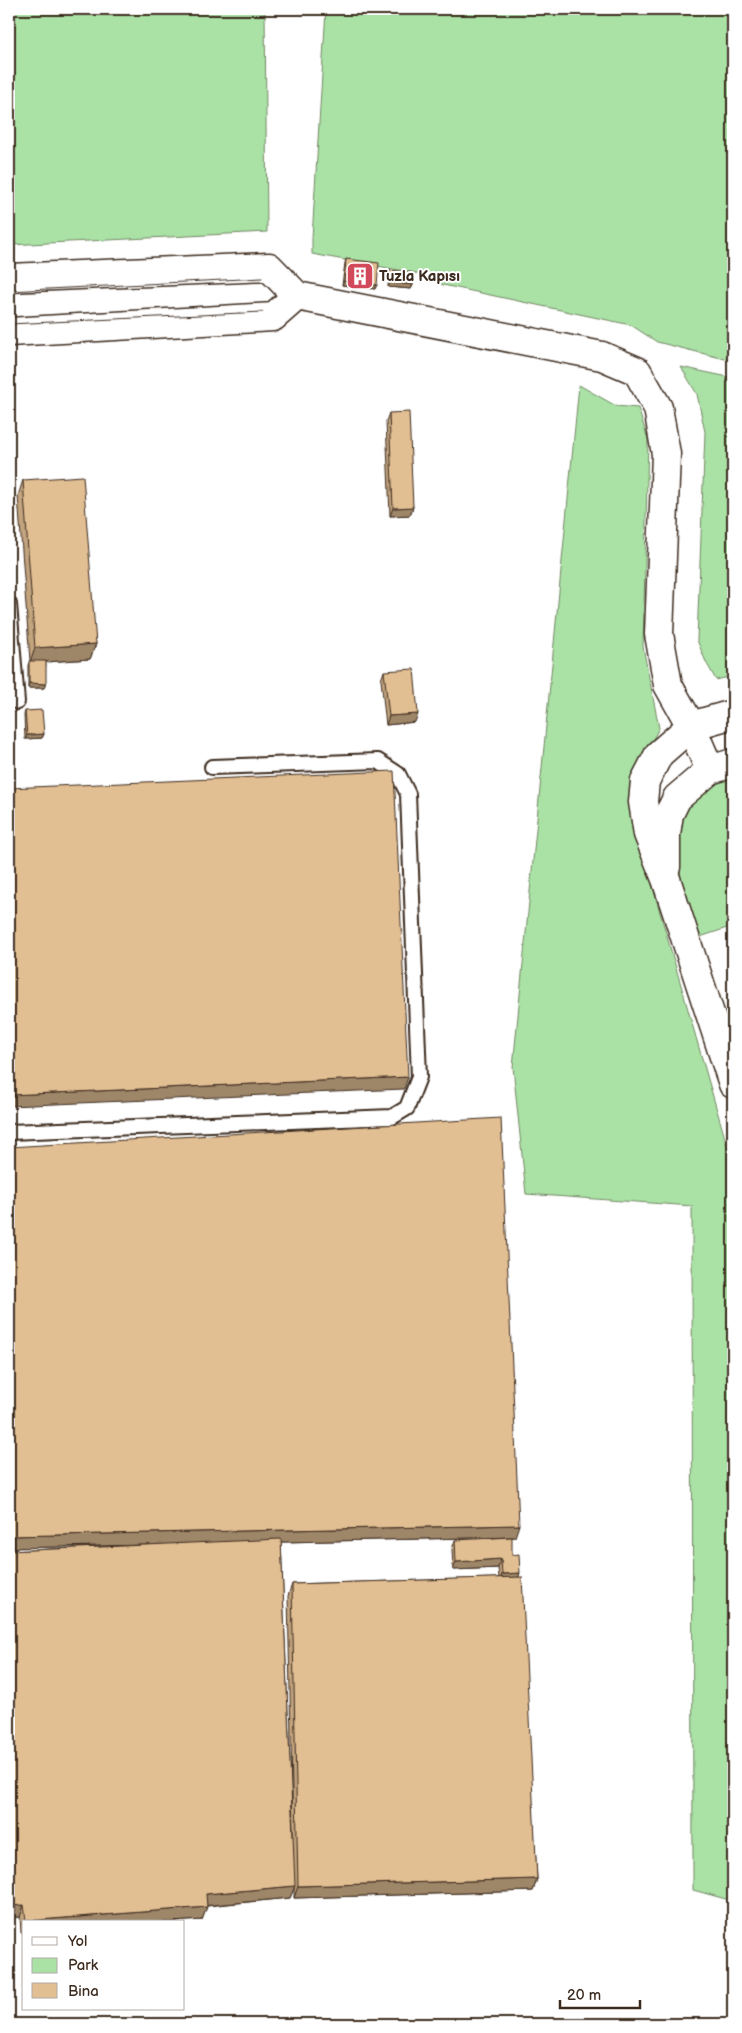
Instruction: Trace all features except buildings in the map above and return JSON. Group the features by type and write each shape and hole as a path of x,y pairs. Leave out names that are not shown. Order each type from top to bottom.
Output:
{"street":[{"path":"9,278 269,267 297,296 602,356 637,372 658,408 666,454 659,634 668,685 691,726 722,766 677,798 669,814 666,834 666,879"},
{"path":"9,332 273,317 297,296"},
{"path":"733,714 691,726 659,754 645,781 642,802 648,834 666,879 733,1084"}],"lane":[{"path":"9,604 17,702"},
{"path":"9,1132 392,1117 407,1108 419,1077 408,794 398,774 378,761 212,767"}],"green space":[{"path":"9,9 265,9 267,232 9,245"},
{"path":"326,9 733,9 733,361 657,342 631,325 443,285 421,274 312,254"},
{"path":"681,367 733,378 733,676 716,680 697,640 705,432 697,394"},
{"path":"579,385 616,406 638,408 648,439 643,647 659,728 633,776 632,815 733,1166 733,1901 693,1890 692,1206 526,1194 513,1067"},
{"path":"733,776 733,926 700,937 676,861 674,842 686,803 712,783"}],"tram line":[{"path":"9,291 262,278"},
{"path":"9,324 263,312"}],"place":[{"name":"Tuzla Kapısı","path":"360,276"}]}
